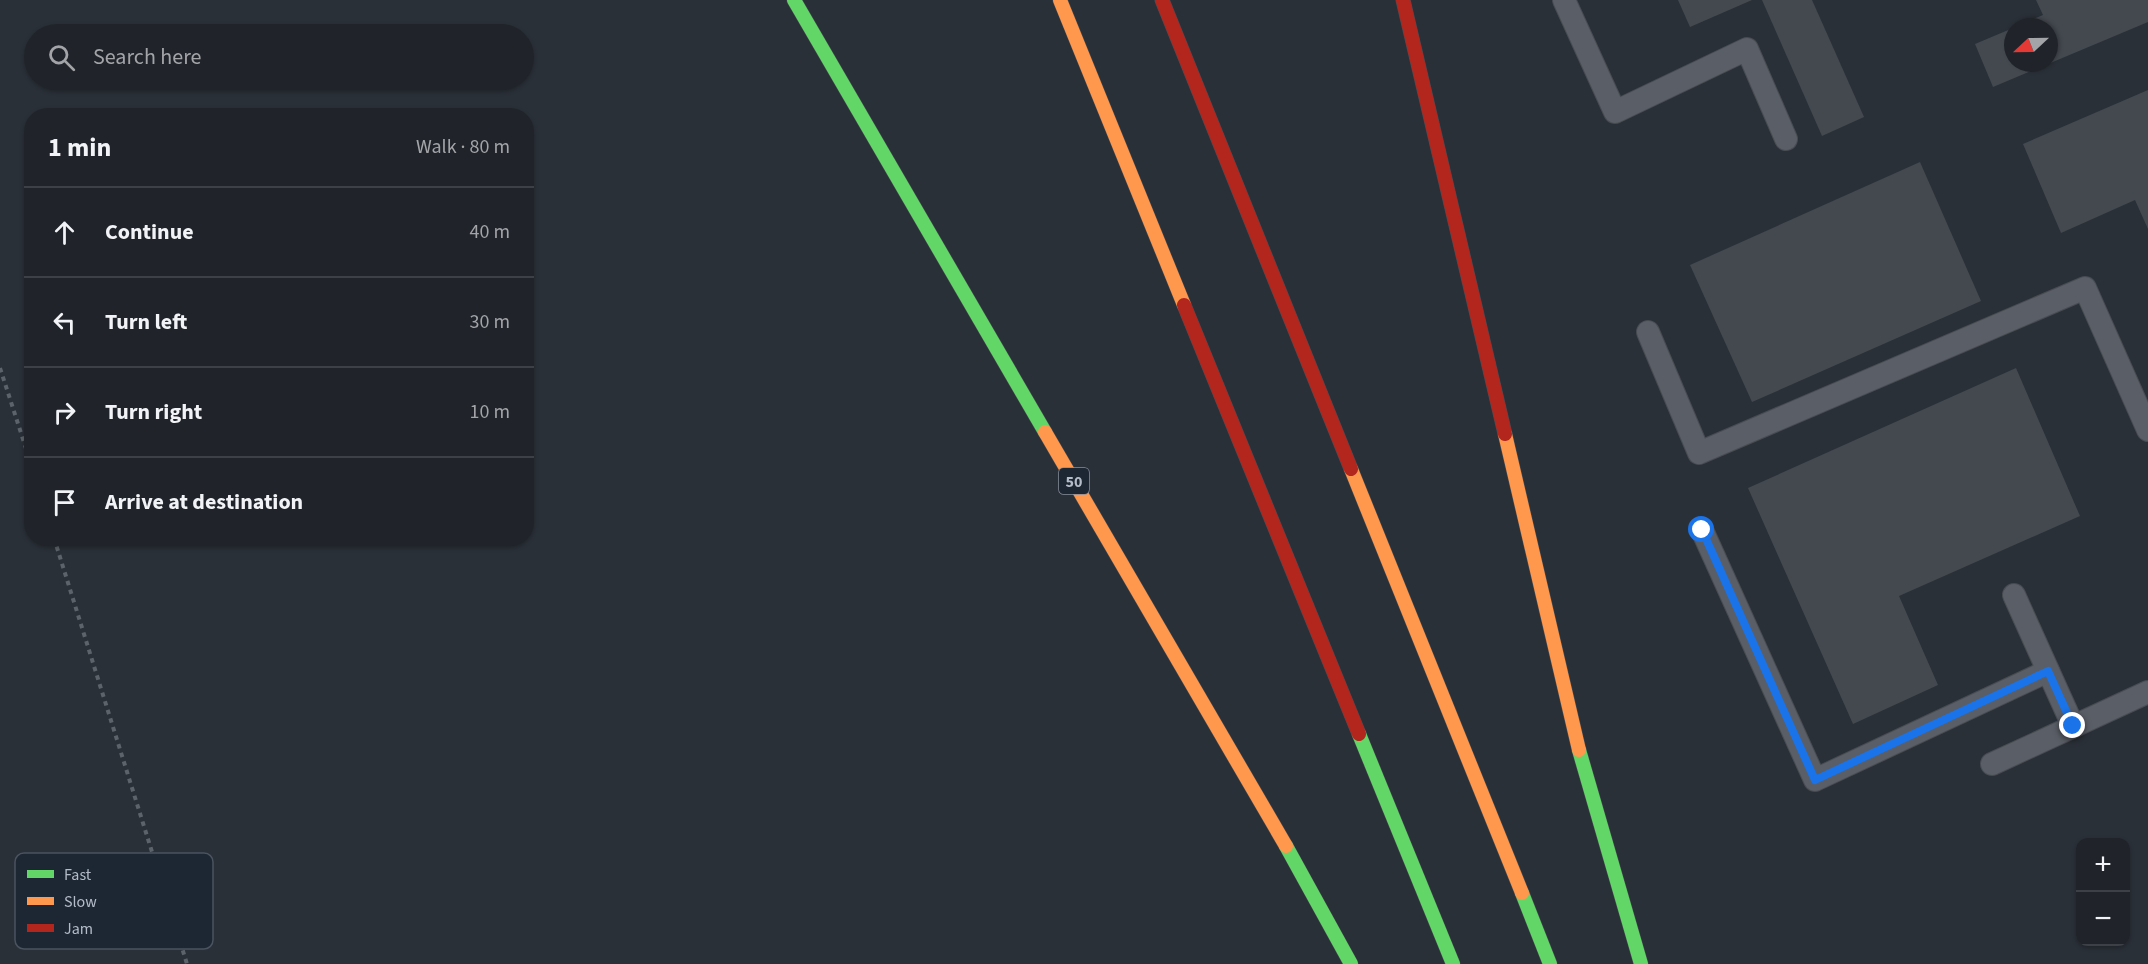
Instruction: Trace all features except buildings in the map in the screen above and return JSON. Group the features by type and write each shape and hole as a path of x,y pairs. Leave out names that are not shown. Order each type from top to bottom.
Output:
{"highway":[{"name":"50","path":"794,0 1326,915 1352,964"},
{"path":"1060,0 1453,964"},
{"path":"1162,0 1256,228 1550,964"},
{"path":"1403,0 1578,746 1641,964"}],"lane":[{"path":"1564,0 1615,112 1747,49 1786,139"},
{"path":"1648,332 1699,453 2085,288 2148,430"},
{"path":"1702,530 1815,780 2048,671"},
{"path":"2014,595 2073,726"},
{"path":"1992,764 2148,692"}],"path":[{"path":"0,368 24,442"},
{"path":"56,546 152,853"},
{"path":"182,949 187,964"}],"traffic: fast":[{"path":"794,0 1045,432"},
{"path":"1359,734 1453,964"},
{"path":"1579,750 1641,964"},
{"path":"1286,846 1351,964"},
{"path":"1522,893 1550,964"}],"traffic: slow":[{"path":"1060,0 1184,305"},
{"path":"1045,432 1286,846"},
{"path":"1505,434 1579,750"},
{"path":"1351,469 1522,893"}],"traffic: jam":[{"path":"1162,0 1351,469"},
{"path":"1403,0 1505,434"},
{"path":"1184,305 1359,734"}],"route":[{"path":"1702,530 1815,780 2048,671 2073,726"}]}
